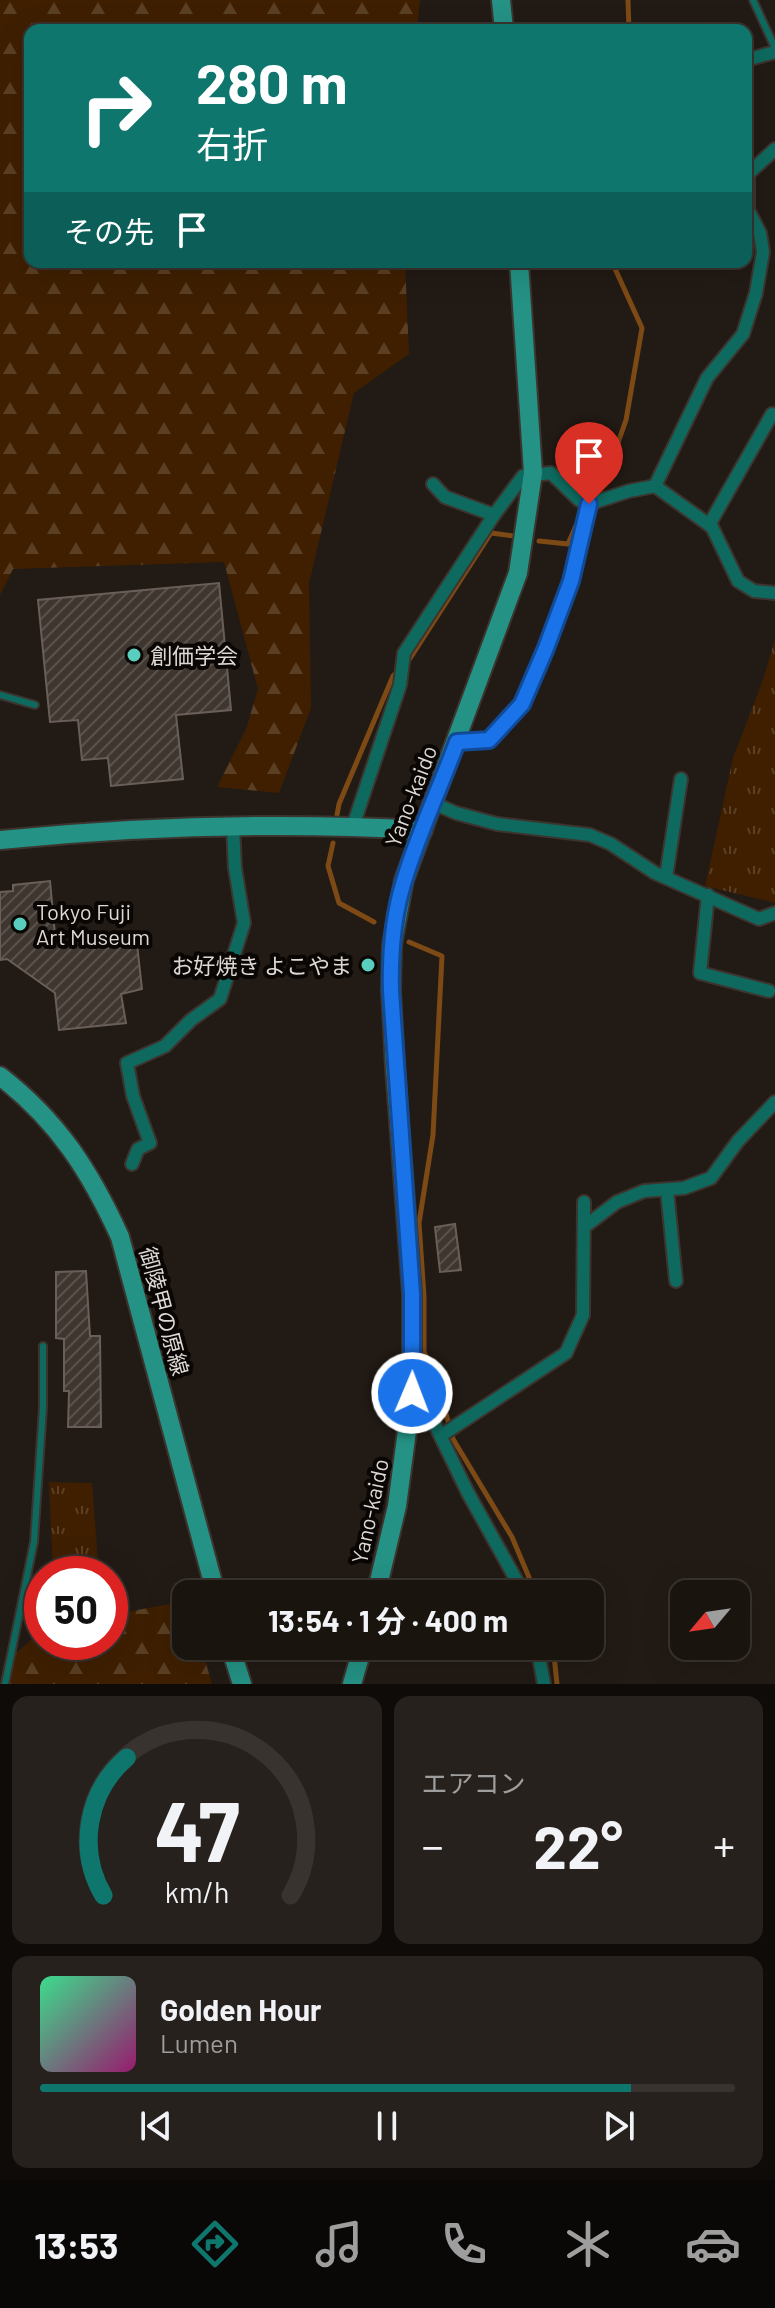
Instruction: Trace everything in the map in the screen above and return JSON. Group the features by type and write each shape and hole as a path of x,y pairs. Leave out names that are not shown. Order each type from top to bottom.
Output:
{"main road":[{"path":"501,0 503,24"},
{"name":"Yano-kaido","path":"379,1580 397,1506 412,1393 412,1294 392,945 404,880 518,573 533,473 519,268"},
{"path":"0,840 233,827 353,826 423,830"},
{"name":"御陵甲の原線","path":"0,1076 32,1101 68,1142 99,1189 120,1237 212,1580"},
{"path":"234,1660 242,1684"},
{"path":"352,1684 359,1660"}],"street":[{"path":"752,58 775,50"},
{"path":"752,170 775,149"},
{"path":"655,486 707,378 743,334 756,293 763,252 760,233 752,218"},
{"path":"709,525 772,414"},
{"path":"353,826 400,685 404,653 523,476 551,473 579,500 589,504 655,486 709,525 738,581 754,591 775,593"},
{"path":"433,484 445,497 494,515"},
{"path":"457,742 489,740 522,704 571,581 589,504"},
{"path":"666,877 681,779"},
{"path":"433,803 497,824 590,835 730,908 759,919 775,913"},
{"path":"132,1164 138,1149 150,1143 133,1096 127,1063 165,1046 191,1020 220,999 244,923 235,868 233,827"},
{"path":"708,895 700,973 769,991"},
{"path":"584,1227 617,1202 644,1191 684,1188 711,1178 738,1141 775,1102"},
{"path":"667,1190 676,1281"},
{"path":"447,1432 566,1353 583,1315 584,1202"},
{"path":"412,1393 422,1398 447,1432 468,1493 516,1580"},
{"path":"540,1660 544,1684"}],"lane":[{"path":"753,0 775,50"},
{"path":"0,695 35,705"},
{"path":"5,1684 34,1547 43,1408 43,1346"}],"green space":[{"path":"0,0 420,0 418,24 24,24 24,268 405,268 409,354 354,393 309,583 311,708 279,793 217,787 246,729 258,689 224,562 13,569 0,595"},
{"path":"775,639 775,903 705,886 733,758"},
{"path":"49,1482 92,1483 98,1556 52,1556"},
{"path":"172,1604 172,1660 205,1660 212,1684 0,1684 4,1664 24,1646 24,1660 128,1660 128,1612"}],"building":[{"name":"創価学会","path":"219,583 231,710 176,715 183,779 111,786 108,758 82,760 78,720 50,722 38,600"},
{"path":"50,881 55,935 64,944 136,935 142,989 121,994 126,1023 59,1030 55,993 7,959 0,960 0,892 13,891 13,885"},
{"path":"455,1224 461,1270 440,1272 435,1227"},
{"path":"86,1271 90,1336 100,1336 101,1427 68,1427 69,1391 64,1391 64,1339 56,1338 56,1272"}],"waterway":[{"path":"628,0 629,24"},
{"path":"591,494 614,454 626,420 642,328 615,268"},
{"path":"539,541 568,544 578,521"},
{"path":"337,815 393,676 409,660 491,533 514,536"},
{"path":"333,843 328,866 339,903 374,922"},
{"path":"409,942 442,956 433,1135 419,1223 424,1352 439,1388 453,1439 512,1537 530,1580"},
{"path":"554,1660 557,1684"}],"place":[{"name":"創価学会","path":"134,655"},
{"name":"Tokyo Fuji Art Museum","path":"20,924"},
{"name":"お好焼き よこやま","path":"368,965"}],"route":[{"path":"412,1393 412,1294 391,991 392,945 397,911 404,880 457,742 489,740 522,704 571,581 589,504"}]}
